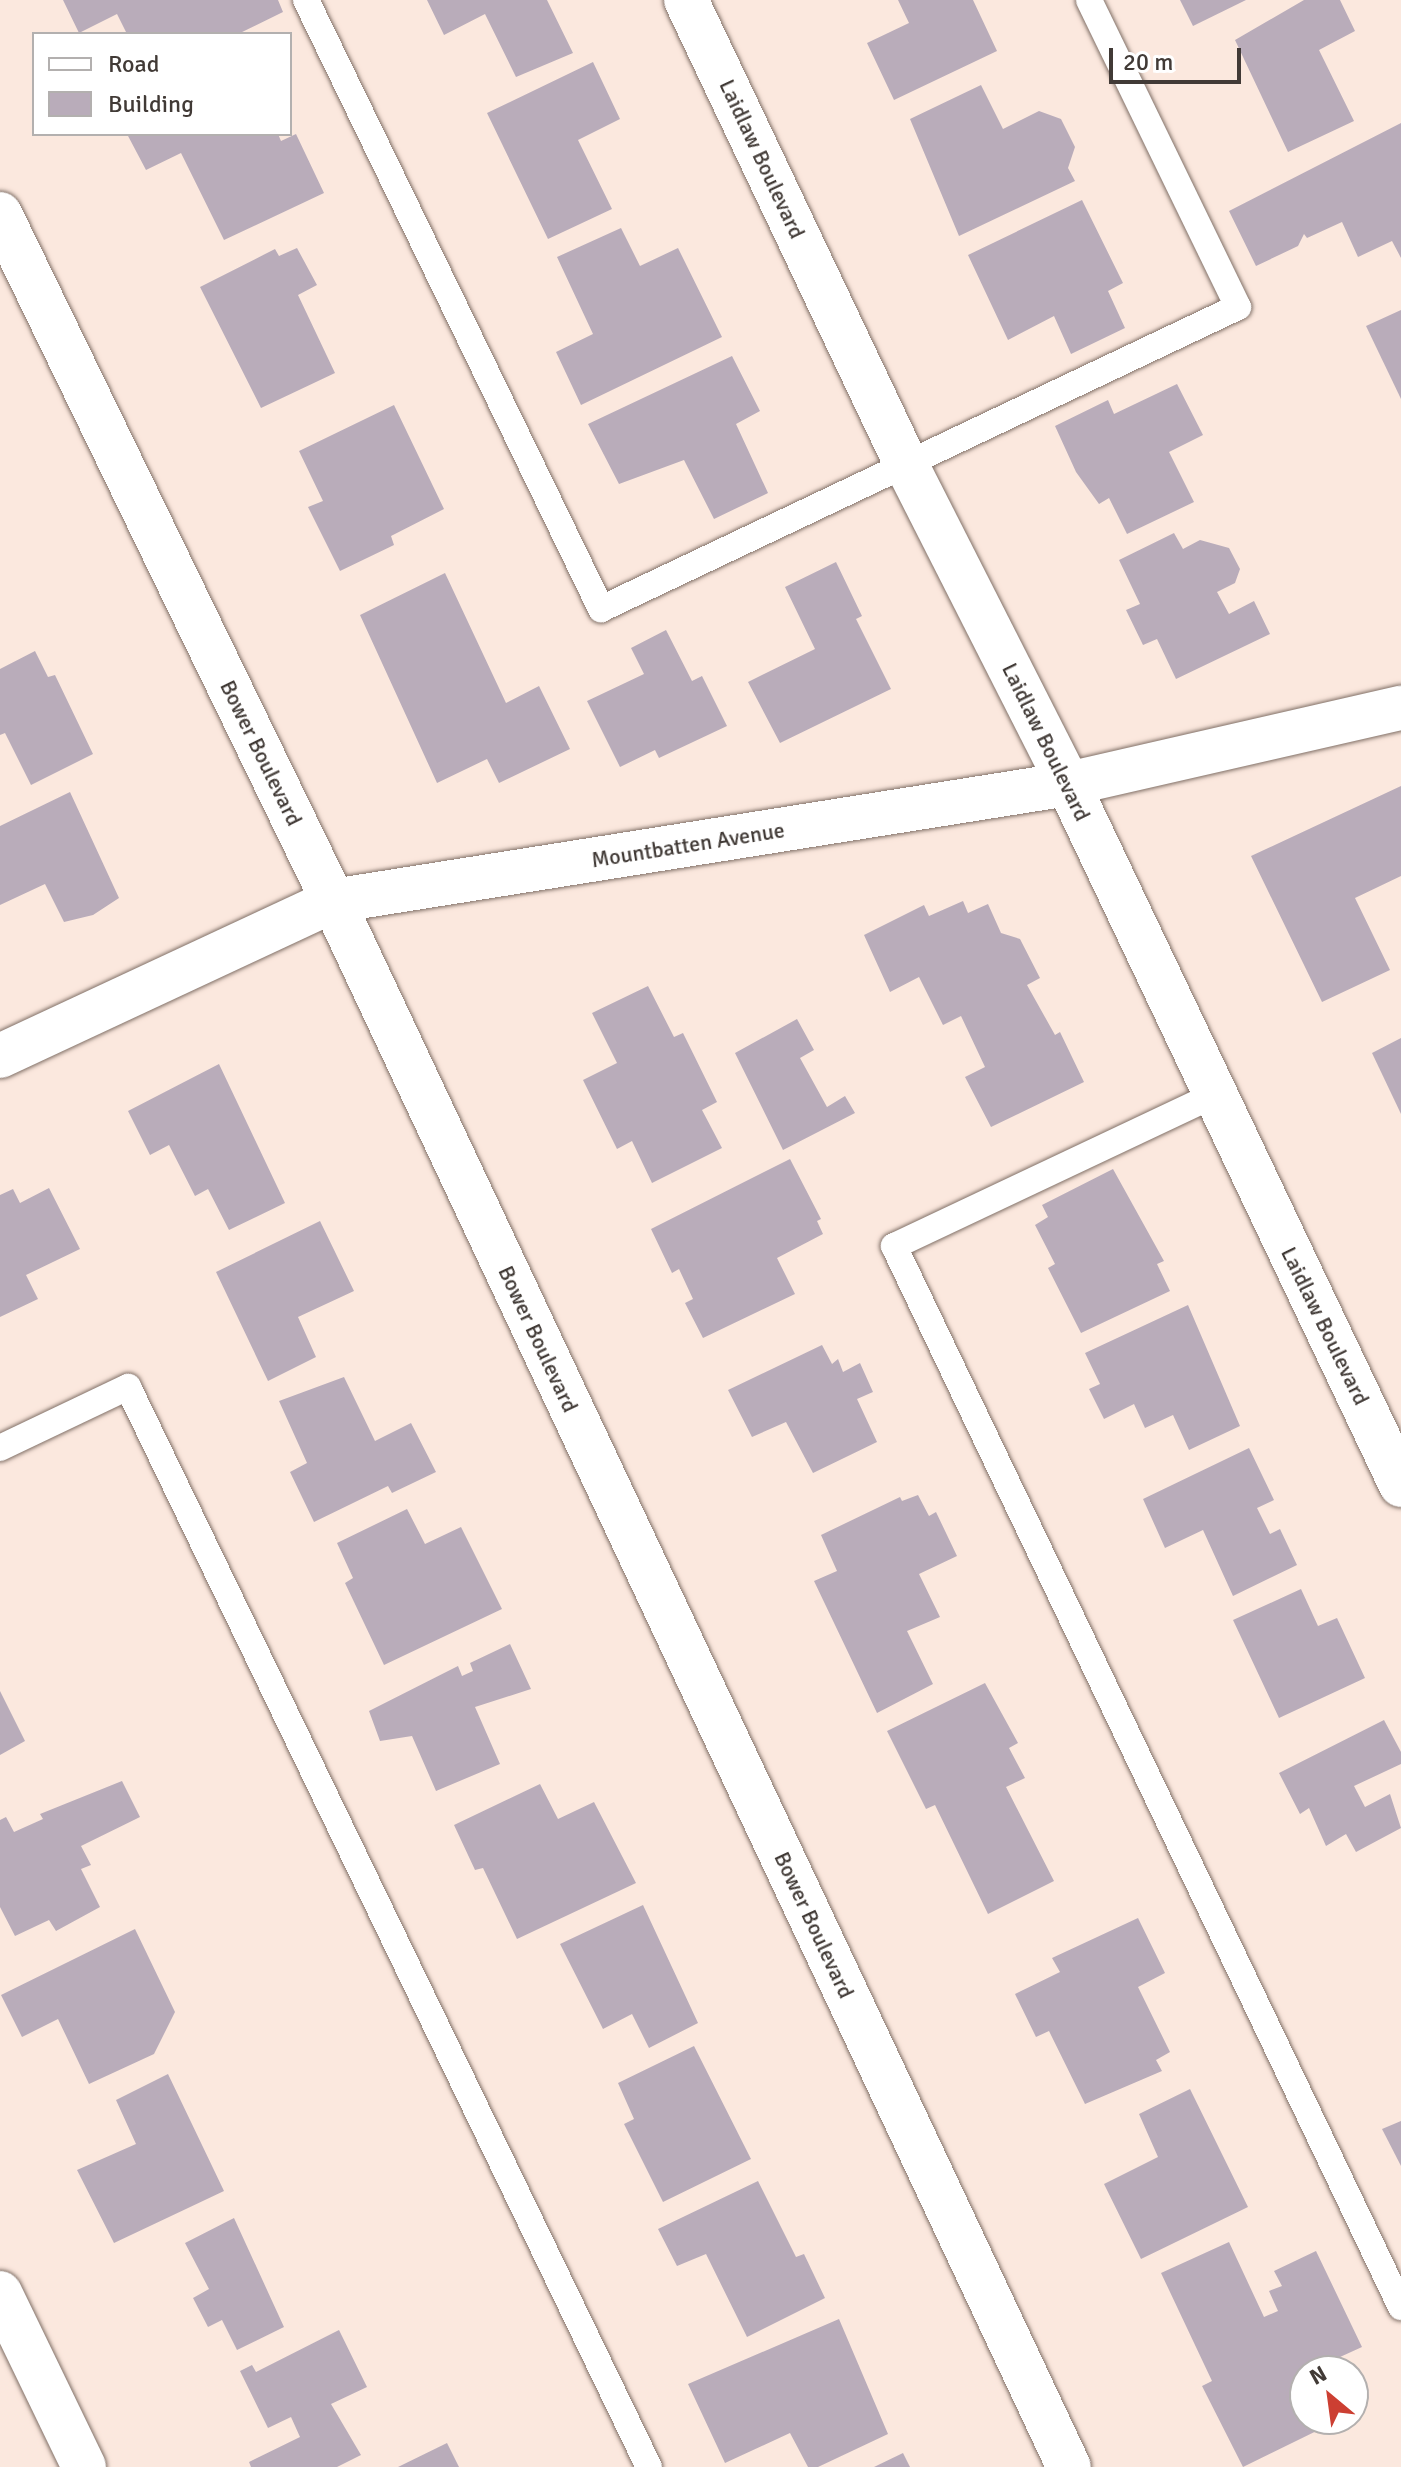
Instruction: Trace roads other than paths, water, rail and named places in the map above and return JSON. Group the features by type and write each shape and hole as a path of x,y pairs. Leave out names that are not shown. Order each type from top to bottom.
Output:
{"street":[{"name":"Laidlaw Boulevard","path":"686,0 906,464 1068,784 1401,1485"},
{"name":"Bower Boulevard","path":"0,214 333,901 1069,2467"},
{"name":"Mountbatten Avenue","path":"0,1056 333,901 1068,784 1401,708"},
{"path":"0,2293 84,2467"}],"lane":[{"path":"306,0 601,609 1238,307 1089,0"},
{"path":"1214,1095 894,1246 1401,2307"},
{"path":"0,1448 128,1387 649,2467"}]}
